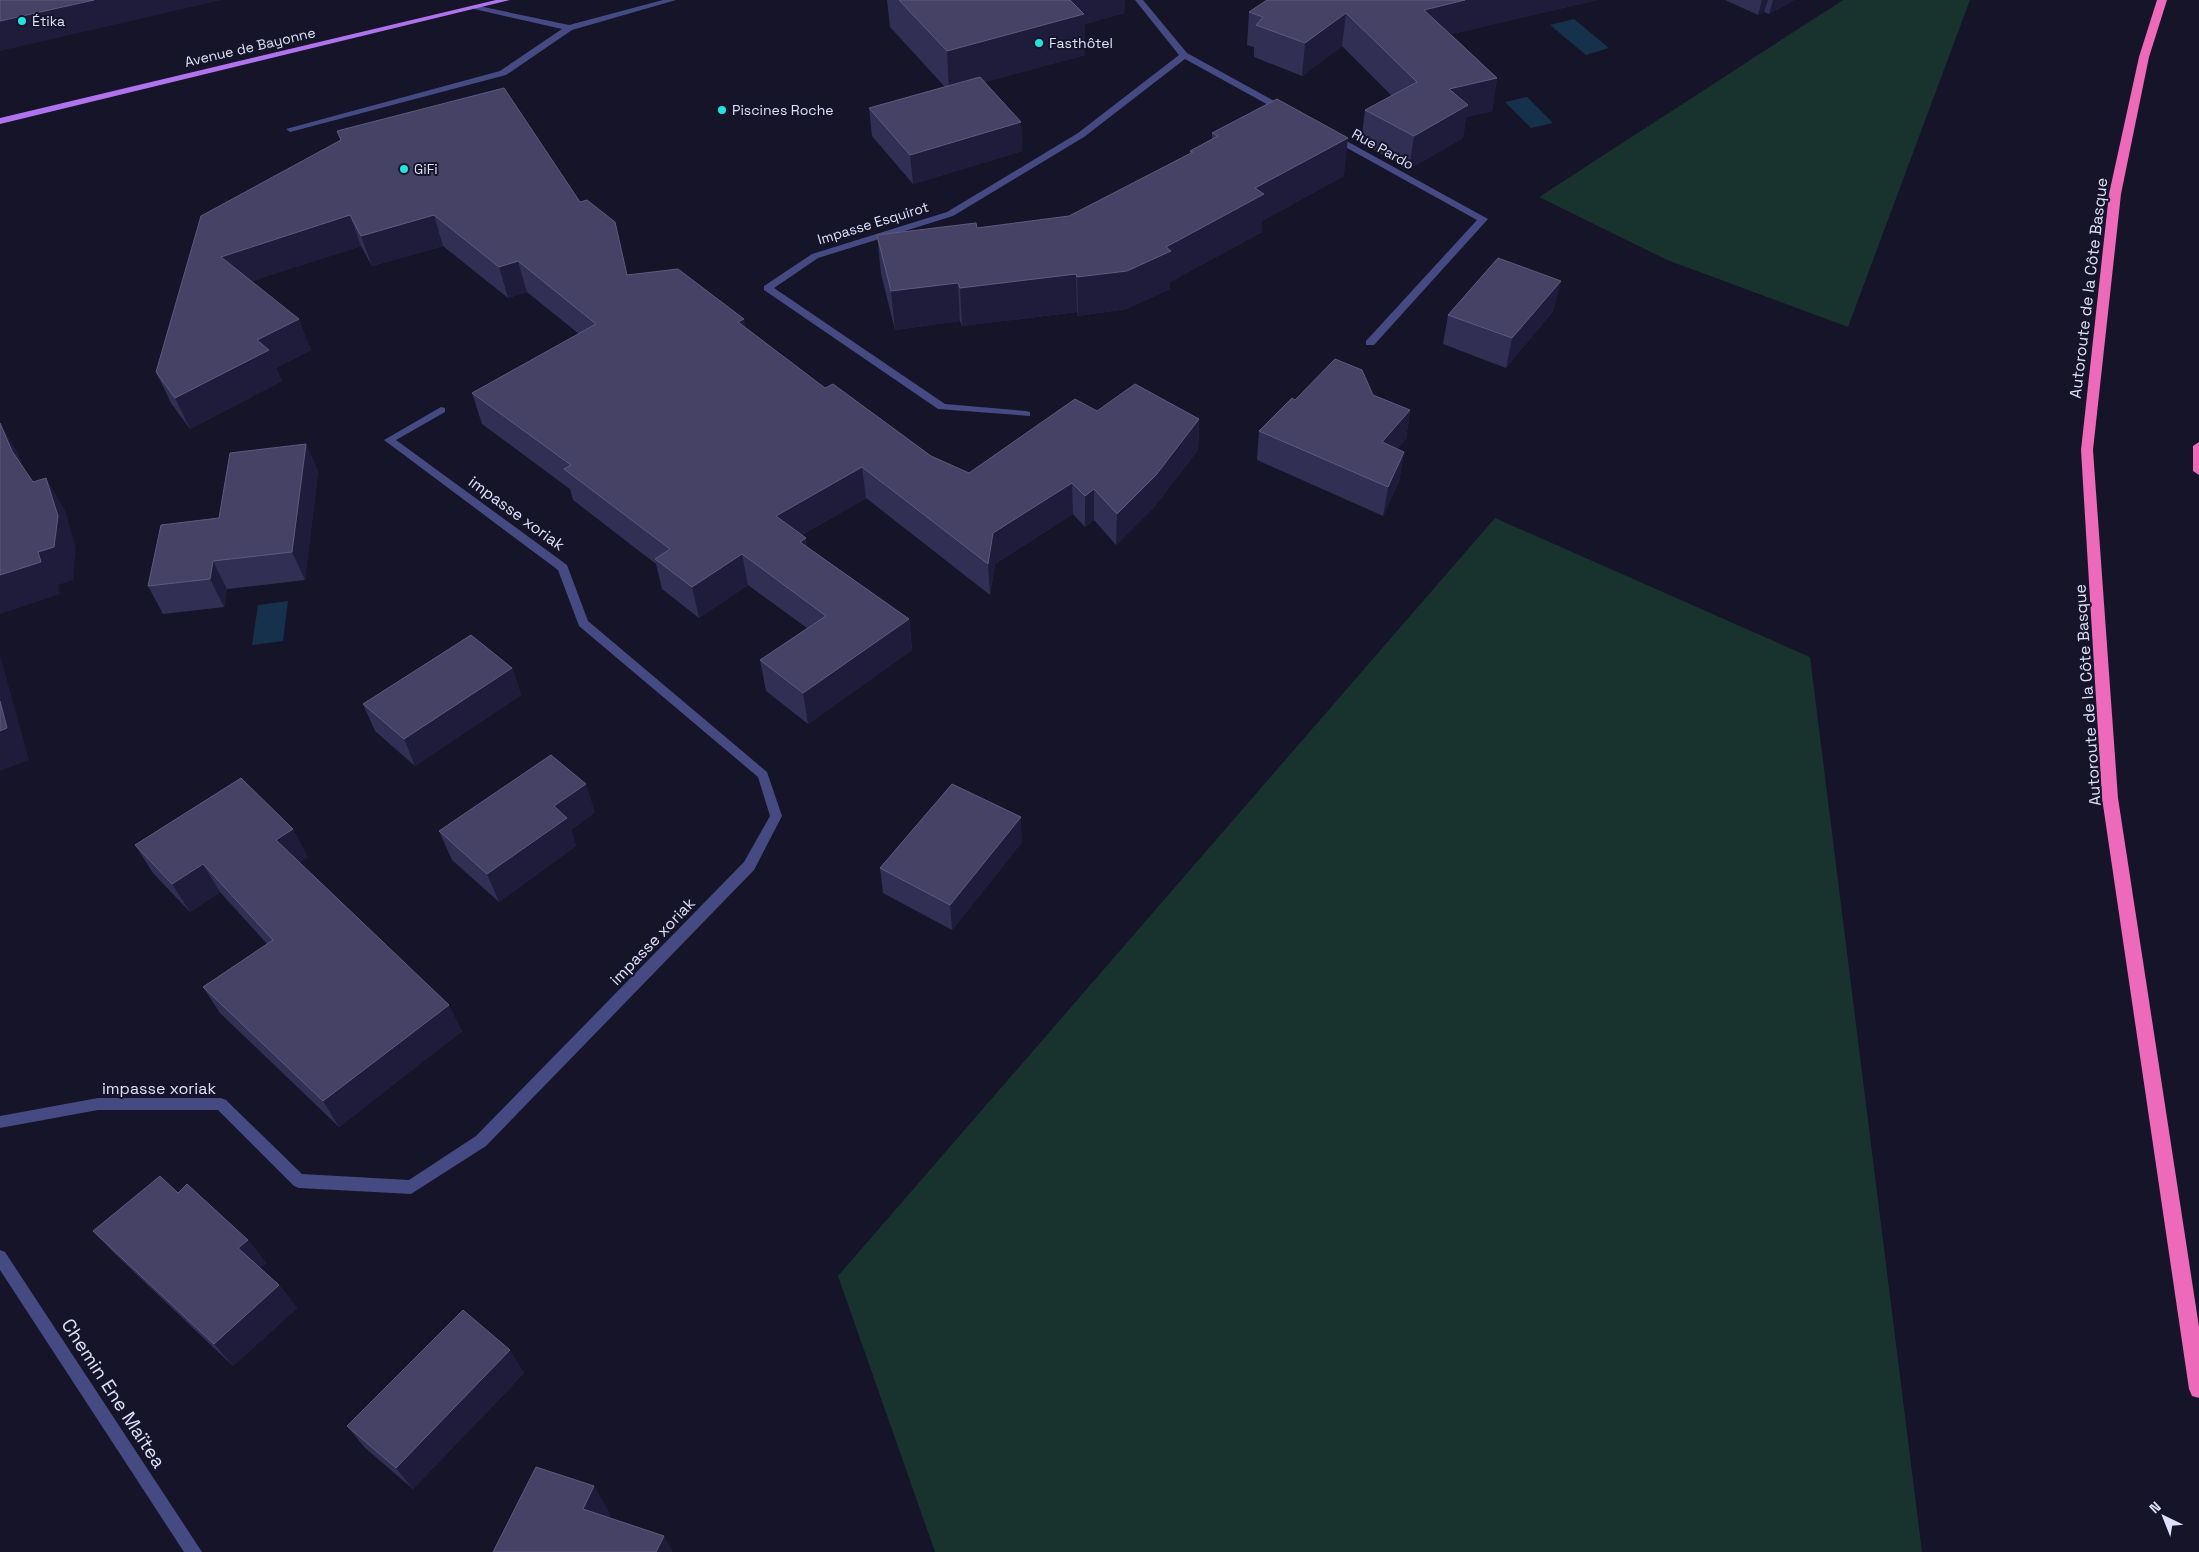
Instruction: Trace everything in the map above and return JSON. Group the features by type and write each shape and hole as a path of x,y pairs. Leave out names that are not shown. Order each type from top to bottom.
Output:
{"highway":[{"name":"Autoroute de la Côte Basque","path":"2162,0 2144,57 2114,194 2087,450 2110,798 2199,1389"},
{"path":"2199,446 2199,471"}],"main road":[{"name":"Avenue de Bayonne","path":"0,121 506,0"}],"street":[{"path":"290,129 503,73 569,28 672,0"},
{"path":"1140,0 1184,55 1295,116"},
{"path":"477,7 569,28"},
{"name":"Impasse Esquirot","path":"1026,414 942,407 767,288 815,256 950,214 1081,135 1184,55"},
{"name":"Rue Pardo","path":"1321,130 1483,219 1370,343"},
{"name":"impasse xoriak","path":"0,1122 98,1104 221,1104 299,1181 411,1187 481,1140 749,866 776,816 763,775 583,623 563,568 389,440 441,410"},
{"name":"Chemin Ene Maïtea","path":"0,1257 194,1552"}],"green space":[{"path":"1843,0 1970,0 1848,327 1667,260 1539,197"},
{"path":"1495,518 1810,657 1922,1552 935,1552 838,1276"}],"water":[{"path":"1574,19 1609,48 1586,55 1550,25"},
{"path":"1527,97 1553,123 1531,128 1505,102"},
{"path":"288,601 283,641 252,645 258,605"}],"building":[{"path":"0,0 94,0 0,21"},
{"path":"899,0 1070,0 1084,14 947,51"},
{"path":"1267,0 1465,0 1424,10 1497,78 1449,89 1468,105 1414,136 1365,110 1417,82 1346,13 1305,43 1256,25 1263,17 1249,12"},
{"path":"980,77 1021,122 910,155 869,108"},
{"path":"504,88 580,202 587,200 615,222 627,275 678,269 744,319 738,322 825,388 833,384 931,456 969,473 1075,399 1097,411 1135,384 1199,419 1156,475 1117,514 1094,489 1085,496 1072,483 993,533 988,564 862,467 776,516 806,538 800,542 909,619 803,693 760,660 826,616 742,554 692,587 655,559 670,549 564,469 571,465 472,393 596,324 518,261 499,267 434,215 361,236 350,215 221,257 299,319 257,340 269,350 175,398 156,372 201,216 341,140 337,131"},
{"path":"1277,99 1348,138 1255,188 1264,194 1166,247 1171,251 1127,271 1077,277 1076,274 960,288 958,283 891,291 877,235 976,223 977,228 1069,216 1193,152 1190,151 1218,136 1212,133"},
{"path":"1498,258 1561,281 1512,338 1448,315"},
{"path":"1335,359 1362,370 1373,395 1410,410 1382,442 1404,452 1388,487 1259,431 1292,398 1295,400"},
{"path":"0,423 12,451 33,482 46,478 58,516 54,547 38,552 41,562 0,575"},
{"path":"306,444 292,552 213,561 210,579 148,586 161,525 219,518 230,453"},
{"path":"471,635 512,668 404,739 363,704"},
{"path":"0,701 7,728 0,731"},
{"path":"551,755 586,784 554,806 567,818 487,874 439,831"},
{"path":"241,778 293,829 276,840 449,1005 323,1101 203,987 273,940 203,864 172,884 135,845"},
{"path":"952,784 1021,817 950,905 880,868"},
{"path":"160,1176 178,1193 187,1184 248,1240 238,1248 279,1285 214,1344 93,1231"},
{"path":"463,1310 510,1350 396,1468 347,1426"},
{"path":"536,1467 594,1486 583,1509 664,1536 656,1552 493,1552"}],"place":[{"name":"Étika","path":"22,21"},
{"name":"Fasthôtel","path":"1039,43"},
{"name":"Piscines Roche","path":"722,110"},
{"name":"GiFi","path":"404,169"}]}
